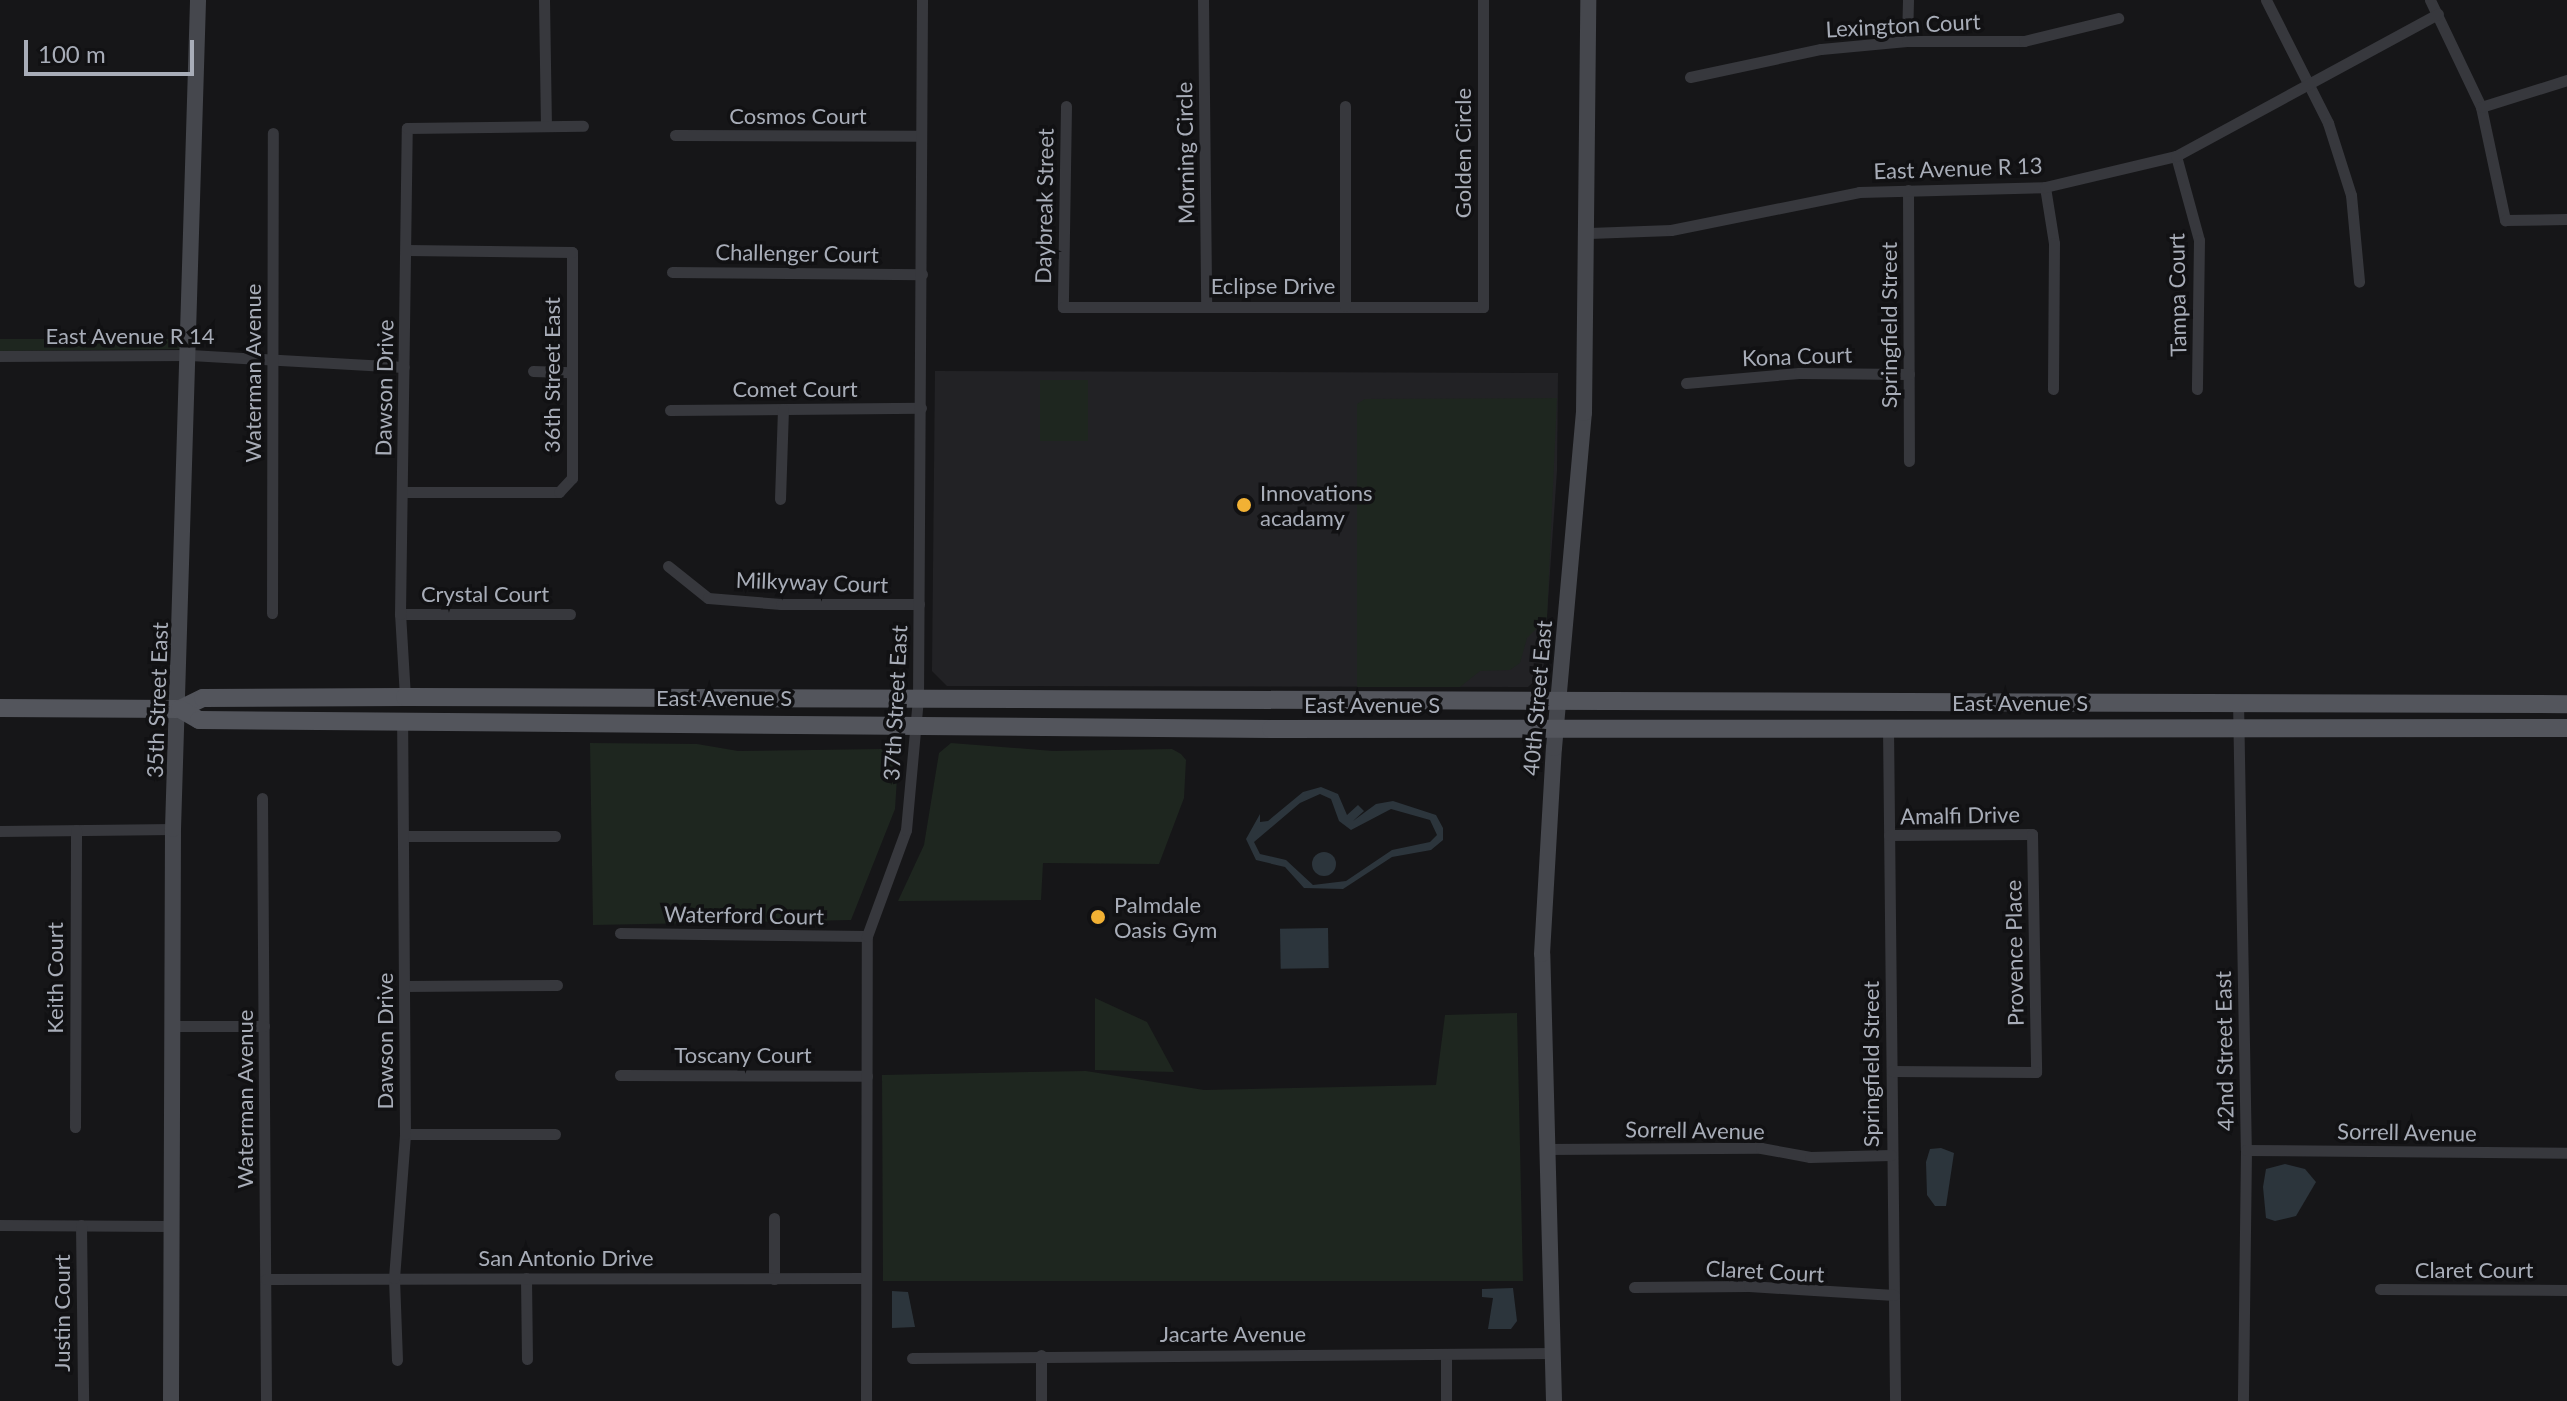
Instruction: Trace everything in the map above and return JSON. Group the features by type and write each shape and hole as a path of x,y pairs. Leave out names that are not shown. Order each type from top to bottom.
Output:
{"main road":[{"name":"35th Street East","path":"171,1401 169,1226 173,829 180,709 198,0"},
{"name":"40th Street East","path":"1554,1401 1542,954 1584,413 1589,233 1588,0"},
{"name":"East Avenue S","path":"0,708 180,709 203,698 405,697 2238,700 2567,704"},
{"name":"East Avenue S","path":"180,709 199,720 1558,729 2567,728"}],"street":[{"path":"544,0 546,126 583,126"},
{"name":"37th Street East","path":"866,1401 867,936 906,830 918,699 922,0"},
{"name":"Morning Circle","path":"1203,0 1206,306"},
{"name":"Golden Circle","path":"1483,0 1483,307"},
{"path":"1907,41 1908,0"},
{"path":"2266,0 2328,123 2351,195 2359,282"},
{"path":"2430,0 2481,107 2505,220 2567,219"},
{"name":"East Avenue R 13","path":"1589,233 1671,230 1859,192 2045,187 2176,156 2438,14"},
{"name":"Lexington Court","path":"1690,77 1821,49 1907,41 2024,41 2118,18"},
{"path":"2481,107 2567,80"},
{"name":"Daybreak Street","path":"1063,307 1066,106"},
{"path":"1345,106 1345,306"},
{"name":"Dawson Drive","path":"405,697 400,614 407,128 546,126"},
{"name":"Waterman Avenue","path":"272,613 273,133"},
{"name":"Cosmos Court","path":"675,135 921,136"},
{"name":"Tampa Court","path":"2176,156 2199,240 2197,389"},
{"path":"2045,187 2054,243 2053,389"},
{"name":"Springfield Street","path":"1908,190 1909,461"},
{"name":"36th Street East","path":"403,492 559,492 572,478 572,252 407,250"},
{"name":"Challenger Court","path":"672,272 922,274"},
{"name":"Eclipse Drive","path":"1063,307 1483,307"},
{"name":"East Avenue R 14","path":"0,356 190,355 404,367"},
{"path":"533,371 571,372"},
{"name":"Kona Court","path":"1686,383 1799,373 1909,374"},
{"name":"Comet Court","path":"670,410 921,408"},
{"path":"780,499 783,409"},
{"name":"Milkyway Court","path":"668,566 708,598 781,604 919,604"},
{"name":"Crystal Court","path":"400,614 570,614"},
{"name":"42nd Street East","path":"2238,700 2246,1150 2243,1401"},
{"name":"Dawson Drive","path":"397,1360 394,1278 404,1206 405,1134 402,721"},
{"name":"Springfield Street","path":"1888,727 1895,1401"},
{"name":"Waterman Avenue","path":"262,798 266,1401"},
{"path":"0,831 173,829"},
{"name":"Keith Court","path":"75,1127 76,830"},
{"name":"Amalfi Drive","path":"1889,835 2032,834"},
{"name":"Provence Place","path":"1892,1071 2036,1072 2032,834"},
{"path":"404,836 555,836"},
{"name":"Waterford Court","path":"620,933 867,936"},
{"path":"404,986 557,985"},
{"path":"172,1026 264,1026"},
{"name":"Toscany Court","path":"620,1075 867,1076"},
{"path":"405,1134 555,1134"},
{"name":"Sorrell Avenue","path":"1545,1149 1761,1148 1810,1157 1891,1155"},
{"name":"Sorrell Avenue","path":"2246,1150 2567,1153"},
{"path":"774,1218 774,1279"},
{"path":"0,1225 169,1226"},
{"name":"Justin Court","path":"81,1225 83,1401"},
{"path":"526,1278 527,1359"},
{"name":"San Antonio Drive","path":"266,1279 866,1278"},
{"name":"Claret Court","path":"1634,1287 1749,1286 1894,1295"},
{"name":"Claret Court","path":"2380,1289 2567,1290"},
{"name":"Jacarte Avenue","path":"912,1358 1553,1353"},
{"path":"1446,1354 1446,1401"},
{"path":"1041,1355 1041,1401"}],"shaded area":[{"path":"0,339 183,339 183,349 0,351"},
{"name":"Innovations acadamy","path":"935,371 1558,373 1557,471 1543,673 1528,687 947,686 932,671"},
{"path":"1040,380 1088,380 1088,441 1040,441"},
{"path":"1557,398 1547,618 1527,638 1520,663 1510,670 1480,671 1460,687 1357,687 1357,404 1365,399"},
{"path":"590,743 697,744 738,751 881,749 898,763 895,809 851,920 593,925"},
{"path":"951,743 1053,751 1172,749 1181,754 1186,760 1184,798 1159,864 1043,863 1041,900 898,901 924,845 939,753"},
{"path":"1321,787 1338,794 1347,815 1358,805 1364,811 1353,821 1376,804 1393,801 1436,815 1443,828 1443,840 1431,850 1392,857 1343,889 1304,888 1285,867 1256,860 1246,839 1260,814 1260,822 1268,821 1303,792","holes":["1320,794 1331,799 1339,821 1351,830 1391,809 1430,820 1437,835 1430,842 1392,850 1346,881 1313,885 1286,860 1260,854 1254,842 1300,803"]},
{"path":"1324,852 1335,859 1336,864 1329,875 1324,876 1313,869 1312,864 1319,853"},
{"path":"1328,928 1329,968 1281,969 1280,929"},
{"path":"1095,998 1147,1022 1174,1072 1095,1070"},
{"path":"1517,1013 1523,1281 883,1281 882,1075 1086,1071 1204,1090 1436,1085 1445,1015"},
{"path":"1941,1148 1954,1153 1946,1206 1935,1206 1927,1195 1926,1162 1930,1149"},
{"path":"2285,1164 2305,1169 2316,1182 2296,1216 2275,1221 2266,1218 2263,1187 2266,1169"},
{"path":"1513,1288 1517,1321 1511,1329 1488,1329 1493,1298 1482,1297 1482,1289"},
{"path":"892,1291 908,1292 915,1327 892,1328"}],"place":[{"name":"Innovations acadamy","path":"1244,505"},
{"name":"Palmdale Oasis Gym","path":"1098,917"}]}
